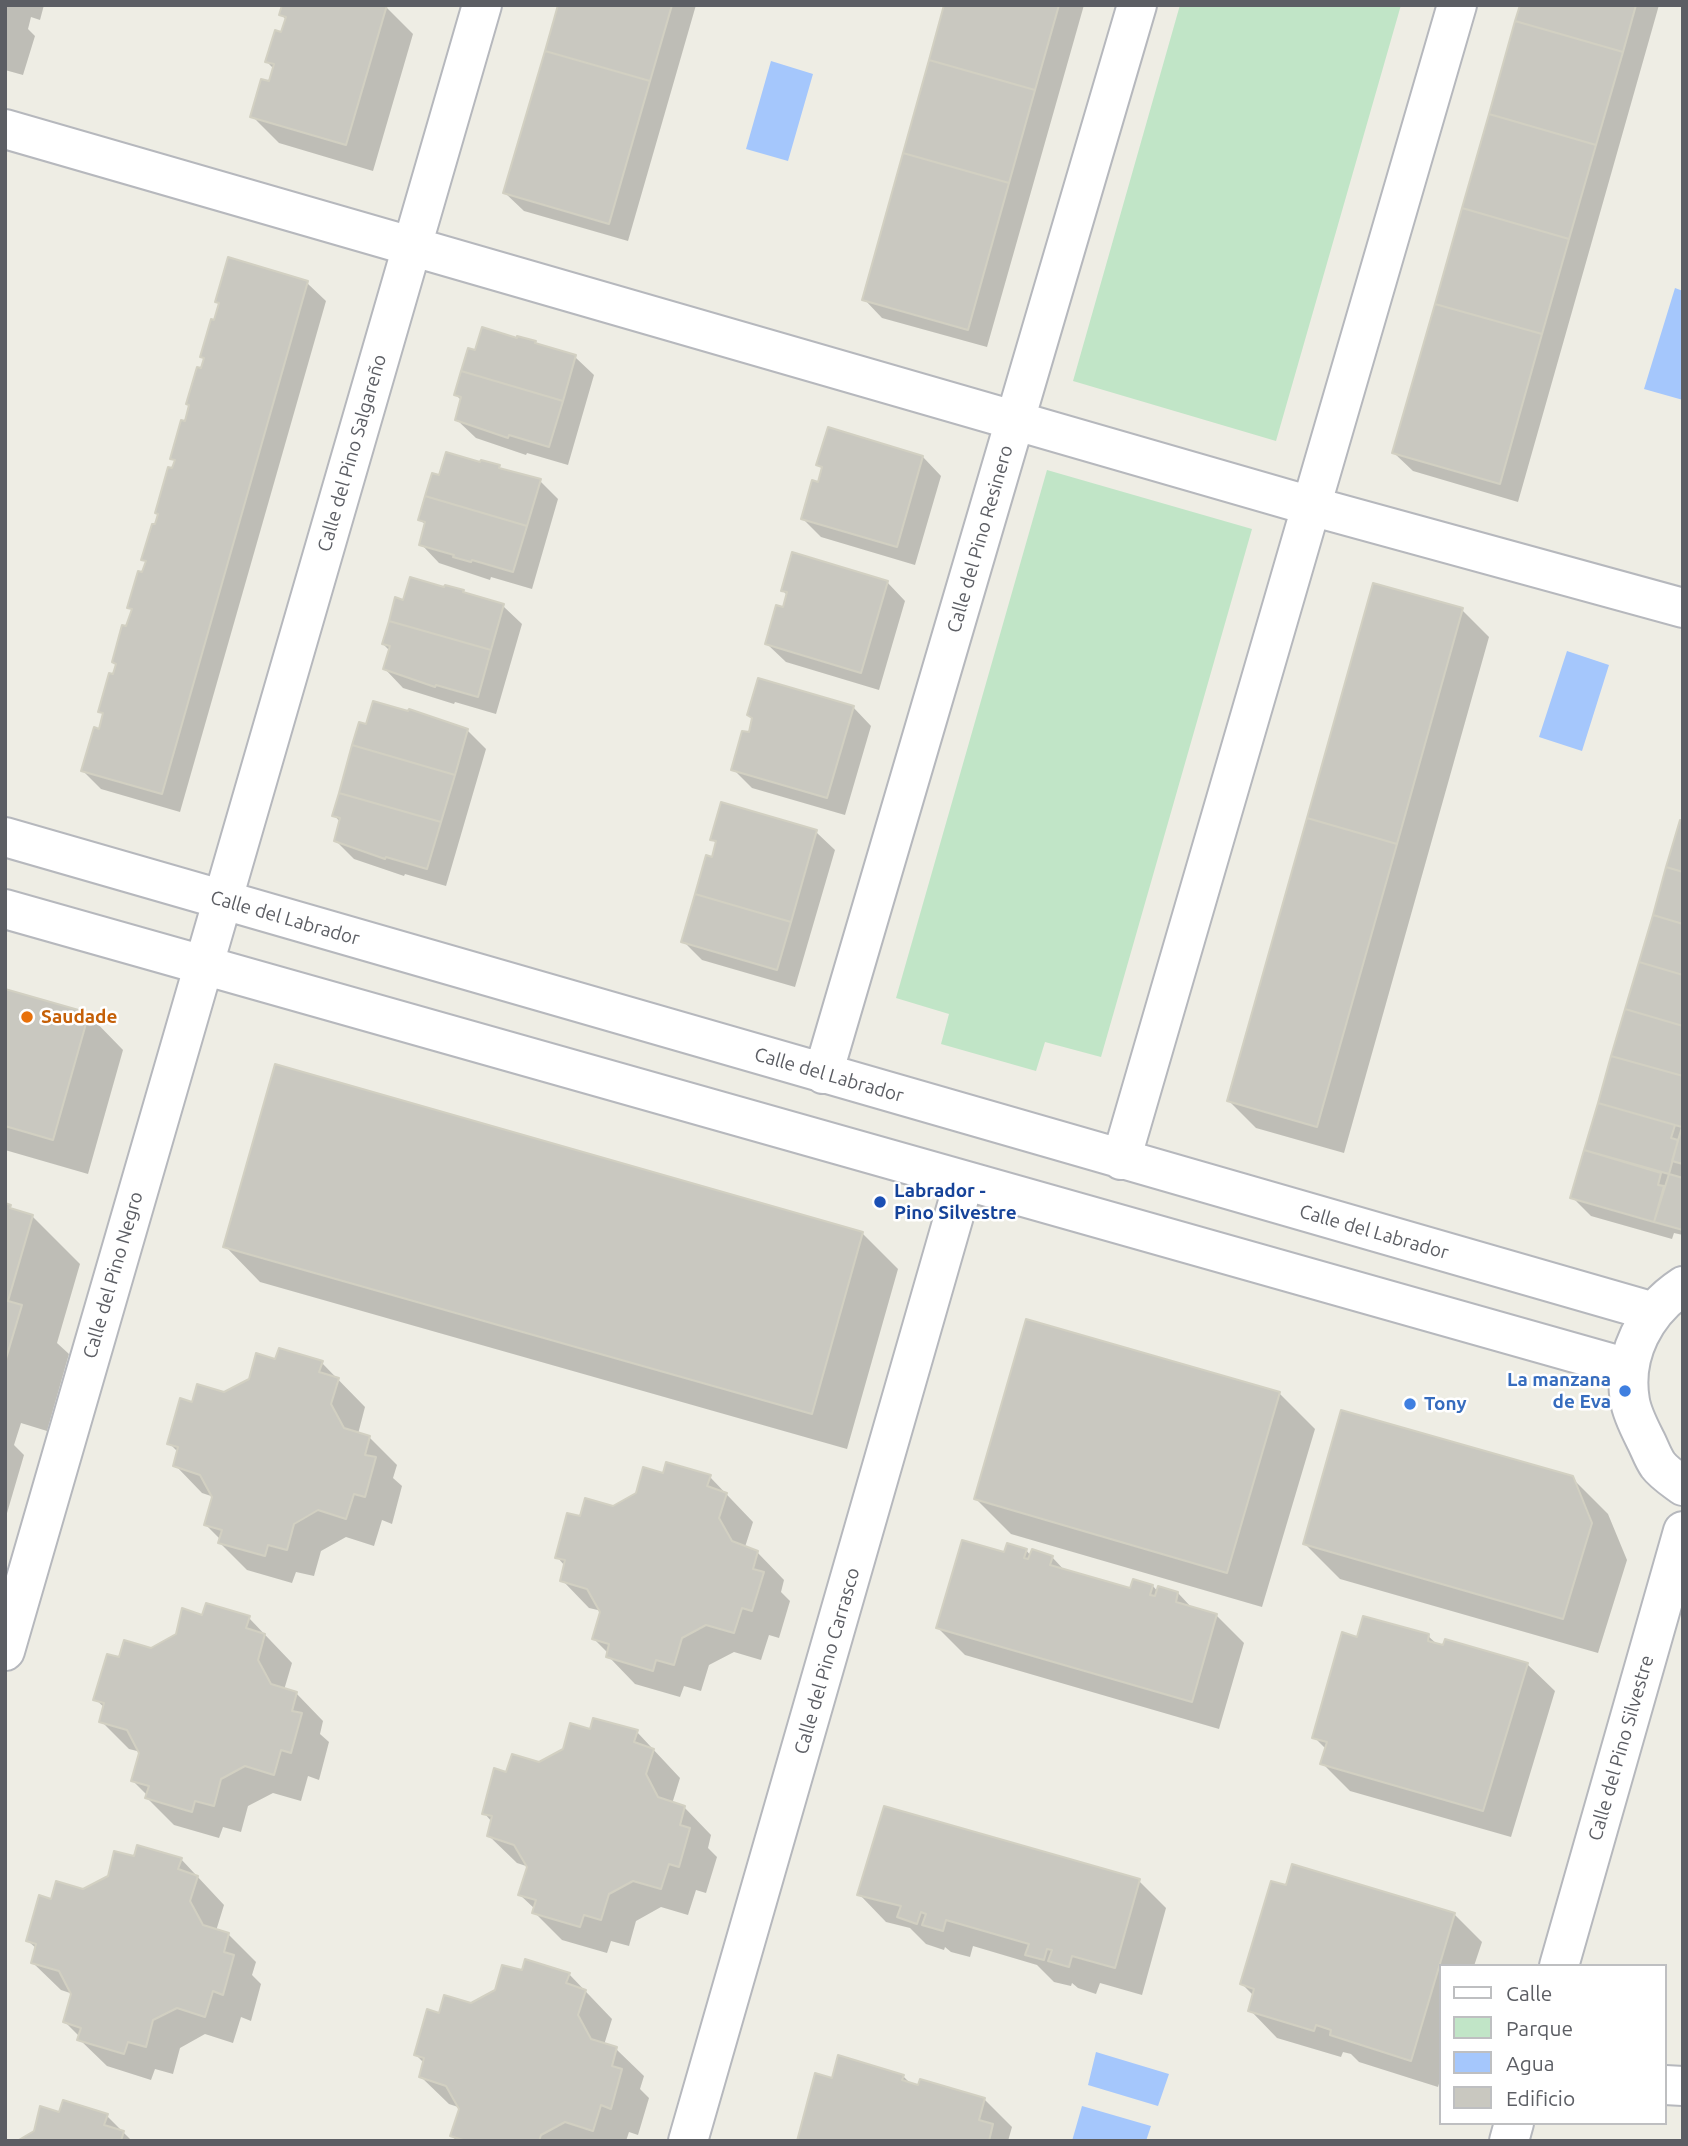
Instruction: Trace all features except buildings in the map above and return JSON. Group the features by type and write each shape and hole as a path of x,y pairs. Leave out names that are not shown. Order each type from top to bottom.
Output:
{"street":[{"name":"Calle del Pino Salgareño","path":"223,900 482,5"},
{"name":"Calle del Pino Resinero","path":"823,1073 1138,5"},
{"path":"1121,1160 1457,5"},
{"path":"5,129 1311,506 1683,608"},
{"name":"Calle del Labrador","path":"5,837 1654,1312"},
{"name":"Calle del Pino Negro","path":"5,1651 223,900"},
{"path":"5,909 1628,1368"},
{"name":"Calle del Pino Carrasco","path":"688,2141 964,1181"},
{"path":"1683,1286 1654,1312 1636,1338 1628,1368 1630,1403 1643,1435 1659,1467 1683,1486"},
{"name":"Calle del Pino Silvestre","path":"1560,1964 1683,1531"}],"green space":[{"path":"1180,5 1401,5 1276,441 1073,381"},
{"path":"1047,470 1252,529 1101,1057 1045,1042 1036,1071 941,1044 949,1014 896,998"}],"water":[{"path":"771,61 813,74 788,161 746,149"},
{"path":"1675,288 1683,291 1683,400 1644,389"},
{"path":"1567,651 1609,665 1582,751 1539,737"},
{"path":"1096,2052 1169,2074 1158,2106 1088,2085"},
{"path":"1082,2106 1151,2126 1146,2141 1072,2141"}],"place":[{"name":"Saudade","path":"27,1017"},
{"name":"Labrador - Pino Silvestre","path":"880,1202"},
{"name":"La manzana de Eva","path":"1625,1391"},
{"name":"Tony","path":"1410,1404"}]}
